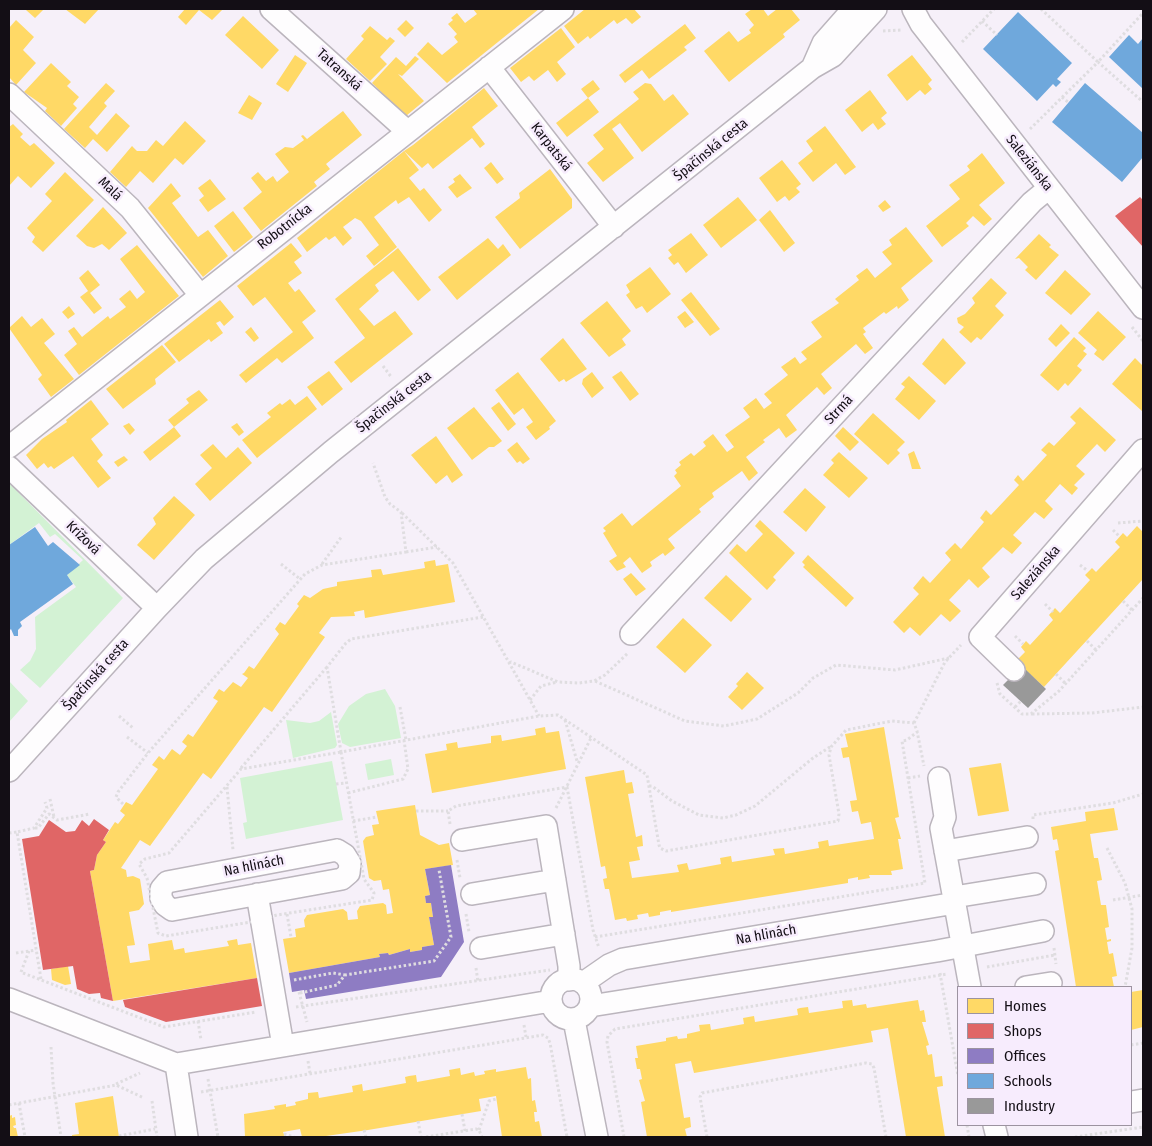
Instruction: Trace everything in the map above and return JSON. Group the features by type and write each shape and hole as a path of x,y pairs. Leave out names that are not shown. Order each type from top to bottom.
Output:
{"street":[{"name":"Tatranská","path":"271,9 406,131"},
{"name":"Robotnícka","path":"9,447 406,131 563,9"},
{"name":"Špačinská cesta","path":"812,68 823,43 854,9"},
{"name":"Špačinská cesta","path":"9,771 204,559 260,511 812,68 833,56 876,9"},
{"name":"Saleziánska","path":"909,11 1019,140 1049,188 1143,308"},
{"name":"Karpatská","path":"489,67 614,227"},
{"name":"Malá","path":"9,94 130,208 200,295"},
{"name":"Strmá","path":"631,642 1026,210 1049,188"},
{"name":"Saleziánska","path":"1006,674 980,637 1143,450"},
{"name":"Krížová","path":"9,467 157,608"},
{"path":"939,778 945,817 941,828 969,979"},
{"path":"462,840 546,826 567,958 576,981 591,998 587,1012 574,1020 559,1016 554,1010 551,1001 554,988 560,982 576,981"},
{"path":"945,851 1027,837"},
{"name":"Na hlinách","path":"337,850 345,854 350,863 349,873 342,879 257,894 172,910 165,905 161,898 161,889 167,882 337,850"},
{"path":"472,894 555,880"},
{"name":"Na hlinách","path":"576,981 623,959 1035,884"},
{"name":"Na hlinách","path":"257,894 283,1046"},
{"path":"590,1006 963,946 1043,931"},
{"path":"481,948 564,934"},
{"path":"1032,986 1051,983"},
{"path":"9,999 176,1064 551,1001"},
{"path":"574,1020 597,1137"},
{"path":"176,1064 187,1137"}],"path":[{"path":"958,46 994,9"},
{"path":"1040,9 1143,102"},
{"path":"1019,140 1098,62 1143,13"},
{"path":"982,21 997,35"},
{"path":"1062,97 1069,103"},
{"path":"383,366 392,378"},
{"path":"373,463 385,496 390,504 453,563 539,716"},
{"path":"400,512 406,552"},
{"path":"1118,524 1143,522"},
{"path":"1113,530 1120,537"},
{"path":"322,565 342,536"},
{"path":"123,804 116,798 118,792 148,753 309,570 322,565 438,547"},
{"path":"281,564 300,580"},
{"path":"1080,565 1088,572"},
{"path":"1031,714 1065,683 1143,598"},
{"path":"1123,601 1132,610"},
{"path":"1045,604 1053,612"},
{"path":"145,859 170,854 351,639 483,618"},
{"path":"1015,636 1023,644"},
{"path":"1087,641 1096,650"},
{"path":"594,681 605,675 631,642"},
{"path":"914,723 949,658 959,647"},
{"path":"530,700 541,686 558,682 594,681 685,721 724,726 757,719 798,694 813,678 836,665 890,670 949,658"},
{"path":"509,663 512,662 558,682"},
{"path":"327,667 364,879"},
{"path":"1006,674 1000,694 1022,714 1092,713 1143,707"},
{"path":"1056,674 1065,683"},
{"path":"1015,707 1021,701"},
{"path":"348,793 395,782 407,775 408,762 400,707"},
{"path":"241,769 539,716 558,715 647,775 659,845 662,850 838,821 839,814 829,755 831,747"},
{"path":"119,716 133,728"},
{"path":"565,719 577,761"},
{"path":"649,786 652,786 672,801 699,815 723,818 736,815 755,806 812,758 831,747 846,730 892,722 914,723"},
{"path":"914,723 918,732 924,764"},
{"path":"595,937 925,883 902,741 907,740 918,732"},
{"path":"127,737 148,753"},
{"path":"567,787 566,783 591,738"},
{"path":"374,778 376,785"},
{"path":"336,784 346,783"},
{"path":"227,786 235,869"},
{"path":"1032,816 1113,803 1143,794"},
{"path":"50,799 54,818"},
{"path":"34,828 47,808 45,802"},
{"path":"416,811 448,811"},
{"path":"9,833 38,828 49,814 57,820 90,814"},
{"path":"353,821 377,817"},
{"path":"17,832 41,980"},
{"path":"1107,848 1130,897 1133,936 1125,986"},
{"path":"294,980 333,973 345,975 434,961 451,937 439,870"},
{"path":"1113,900 1143,895"},
{"path":"287,914 291,937"},
{"path":"16,953 36,950"},
{"path":"29,951 22,973 164,1027 256,1012"},
{"path":"624,1137 607,1042 608,1036 615,1029 940,975 969,979 1055,955"},
{"path":"345,975 338,986 299,992 302,1008 443,984 478,982 546,971 553,968 555,963 567,958"},
{"path":"940,975 957,1069"},
{"path":"191,1094 543,1035 548,1038 550,1043 567,1137"},
{"path":"51,1047 61,1137"},
{"path":"707,1137 700,1097 702,1093 866,1063 872,1064 874,1068 886,1137"},
{"path":"9,1105 116,1085 143,1072"},
{"path":"116,1085 144,1098"},
{"path":"482,1137 479,1130 489,1101 496,1100"},
{"path":"152,1101 157,1137"},
{"path":"19,1103 25,1137"},
{"path":"462,1114 465,1131"},
{"path":"418,1121 421,1137"},
{"path":"1075,1137 1143,1127"},
{"path":"119,1136 156,1128"},
{"path":"364,1130 366,1137"},
{"path":"426,1137 479,1130"},
{"path":"284,1134 294,1137"}],"green space":[{"path":"9,483 123,598 40,688 20,670 30,661 36,649 35,617 76,587 67,575 83,560 55,534 50,537 39,523 9,545"},
{"path":"9,681 28,701 9,722"},
{"path":"385,689 395,706 401,738 350,747 342,743 338,724 349,706 366,694"},
{"path":"331,712 337,745 335,748 293,758 286,720 310,723 319,721"},
{"path":"391,759 394,775 368,780 365,764"},
{"path":"332,761 343,820 246,839 243,823 247,822 240,778"}],"building: Homes":[{"path":"44,9 35,18 26,10"},
{"path":"65,9 99,9 85,24"},
{"path":"185,9 223,9 212,20 199,10 186,25 178,17"},
{"path":"473,9 539,9 447,83 417,54 428,42 442,55 458,42 454,37 457,34 448,24 453,20 451,18 457,13 465,23 477,14"},
{"path":"585,9 634,9 641,17 632,24 626,18 617,24 614,20 590,39 588,36 578,44 564,26"},
{"path":"752,9 763,9 768,16 777,9 791,9 800,20 783,34 785,37 729,82 704,51 729,31 738,42 751,33 749,30 754,25 745,14"},
{"path":"243,16 279,50 262,69 225,35"},
{"path":"16,20 34,37 23,50 36,63 16,85 9,77 9,28"},
{"path":"406,20 414,28 405,37 397,29"},
{"path":"685,24 696,38 684,47 687,50 649,79 642,70 625,83 619,75"},
{"path":"370,26 387,40 390,37 395,41 380,57 387,64 370,81 346,59 364,39 361,36"},
{"path":"561,28 575,47 557,62 566,74 557,82 548,70 534,81 529,76 521,82 510,68"},
{"path":"295,55 307,63 288,92 276,84"},
{"path":"912,55 932,80 928,84 932,89 925,95 920,90 907,101 887,75"},
{"path":"415,56 419,59 402,76 398,74 424,101 406,116 372,83 396,57 406,66"},
{"path":"51,63 71,82 67,86 79,97 73,104 77,108 61,126 45,111 47,108 24,92"},
{"path":"593,80 600,89 588,98 581,89"},
{"path":"106,83 115,91 104,103 107,106 89,127 97,135 116,113 130,126 107,152 93,139 85,148 64,129"},
{"path":"645,83 651,84 664,101 673,94 689,114 642,152 620,123 612,129 634,158 603,182 587,163 604,149 593,135 639,99 633,92"},
{"path":"484,88 498,106 472,127 485,144 480,148 472,138 433,169 428,163 422,168 404,151"},
{"path":"870,90 887,113 881,118 886,124 878,130 873,123 862,132 845,110"},
{"path":"249,95 262,103 252,120 238,113"},
{"path":"588,98 599,112 567,137 556,123"},
{"path":"343,111 362,135 326,164 330,169 314,182 317,186 261,231 243,208 262,192 251,178 258,172 266,181 273,176 277,182 289,172 275,154 285,147 293,148 304,140 301,136 303,135 307,139"},
{"path":"185,121 206,141 183,165 175,158 153,183 140,171 126,187 110,172 132,146 137,151 147,151 156,140 163,146"},
{"path":"13,124 23,134 20,137 30,146 34,143 55,163 31,188 18,176 9,186 9,127"},
{"path":"825,126 856,167 845,175 836,163 813,182 798,163 813,151 806,141"},
{"path":"404,151 419,170 409,178 420,191 424,188 442,210 429,222 409,197 398,204 396,200 374,217 397,247 374,266 366,256 379,245 361,221 355,218 343,227 352,238 343,246 335,236 329,240 326,237 307,252 297,238"},
{"path":"982,153 1005,183 979,205 992,219 984,226 973,216 966,223 969,226 942,247 926,226 960,199 949,185 970,170 967,166"},
{"path":"782,160 801,184 796,188 800,192 789,201 785,196 777,202 759,178"},
{"path":"491,162 504,179 497,184 484,168"},
{"path":"550,169 572,199 572,208 520,249 495,217 520,198 519,193"},
{"path":"65,172 94,200 43,252 32,242 35,237 27,228 52,201 45,194"},
{"path":"460,174 472,188 457,198 448,187 455,182 453,179"},
{"path":"210,179 226,199 208,212 199,200 204,196 198,188"},
{"path":"171,183 181,196 172,203 198,237 208,230 228,256 203,277 148,208"},
{"path":"738,197 757,220 721,248 703,225"},
{"path":"885,200 891,207 883,212 878,206"},
{"path":"103,207 127,233 109,250 102,244 94,248 87,246 76,236"},
{"path":"770,210 795,243 784,252 759,220"},
{"path":"233,211 253,237 234,252 214,226"},
{"path":"906,227 933,261 901,288 909,300 898,309 897,306 886,314 884,312 863,328 866,332 863,334 873,348 865,354 856,344 821,374 832,388 824,395 817,387 786,415 797,430 786,438 779,428 763,440 765,442 746,457 758,473 749,481 742,471 712,493 714,497 699,509 701,512 668,539 675,548 665,556 663,553 650,562 652,566 642,573 630,557 623,563 626,567 617,571 609,561 617,556 603,533 606,531 603,528 622,513 632,526 681,486 674,476 677,473 675,470 681,465 679,462 691,453 694,456 706,446 703,442 713,434 727,452 734,447 725,435 750,417 743,408 756,398 764,409 772,403 764,394 788,375 781,367 795,357 800,364 807,359 801,352 822,337 811,322 839,303 835,299 859,280 856,276 867,268 875,278 892,264 882,252 892,245 889,240"},
{"path":"691,233 708,255 686,273 678,262 674,265 668,258 672,255 668,250"},
{"path":"1039,234 1051,245 1049,247 1059,255 1036,280 1025,270 1028,267 1019,258 1015,259"},
{"path":"488,238 498,249 503,244 511,255 457,300 438,277"},
{"path":"291,243 302,256 294,262 302,273 288,283 295,292 299,289 316,311 302,322 314,338 282,363 277,358 246,383 239,375 293,332 265,297 253,306 237,286"},
{"path":"137,245 179,296 79,375 64,355 77,344 68,331 74,327 82,337 108,316 110,319 126,307 119,299 130,290 137,299 145,292 120,259"},
{"path":"398,248 431,290 418,301 393,271 375,285 379,291 359,309 374,326 395,311 413,334 351,383 334,362 365,338 335,299"},
{"path":"650,267 671,294 647,313 642,306 636,309 626,295 630,292 626,285"},
{"path":"88,270 100,285 90,293 102,308 94,314 80,297 88,291 79,278"},
{"path":"1065,270 1091,294 1071,315 1045,293"},
{"path":"991,278 1007,293 995,306 1004,315 981,340 977,337 971,343 959,332 964,327 958,323 957,318 965,314 975,303 972,298"},
{"path":"691,292 720,329 710,336 681,300"},
{"path":"220,300 234,317 224,326 220,321 216,323 223,333 211,342 209,339 179,362 164,344"},
{"path":"607,301 631,331 622,339 626,345 609,357 580,323"},
{"path":"69,306 75,314 68,319 62,312"},
{"path":"685,311 694,322 685,328 677,317"},
{"path":"1098,311 1126,337 1103,361 1094,354 1097,350 1078,333"},
{"path":"22,316 31,327 42,318 55,334 44,343 74,379 51,397 38,379 42,375 9,328"},
{"path":"1061,324 1070,333 1056,347 1048,339"},
{"path":"251,327 259,338 254,342 245,332"},
{"path":"1074,337 1086,348 1083,351 1087,354 1077,366 1082,370 1068,386 1065,383 1058,391 1040,375"},
{"path":"563,338 587,369 566,382 564,379 559,382 540,359"},
{"path":"943,338 966,363 945,385 922,364"},
{"path":"162,345 176,362 155,379 156,384 123,409 106,389"},
{"path":"1135,358 1143,366 1142,411 1112,384"},
{"path":"329,371 343,389 322,406 307,387"},
{"path":"621,371 639,394 630,401 612,377"},
{"path":"518,372 556,421 549,427 550,429 536,440 526,427 533,422 523,408 514,415 495,390"},
{"path":"592,372 604,388 592,398 582,384 583,379"},
{"path":"909,376 936,401 919,420 895,399 905,387 901,384"},
{"path":"199,390 208,400 174,427 168,420 189,403 186,399"},
{"path":"307,396 317,409 257,458 242,440 271,417 267,413 280,403 282,405 290,399 295,405"},
{"path":"91,400 109,424 91,439 103,455 97,461 111,478 98,488 73,456 54,469 51,466 48,468 44,463 37,469 26,455 42,439 67,422 66,420"},
{"path":"499,402 516,424 508,431 491,408"},
{"path":"474,407 502,441 494,447 489,447 472,460 447,428"},
{"path":"1080,407 1116,440 1105,452 1097,444 1076,466 1085,474 1074,485 1078,488 1072,495 1060,484 1045,501 1053,509 1044,519 1035,512 1013,535 1022,543 1012,554 1003,547 982,568 990,577 978,588 969,579 949,600 961,611 950,622 941,614 920,636 910,627 904,633 893,622 919,594 913,588 923,576 930,583 951,560 945,553 955,543 961,549 984,522 980,518 986,510 991,515 1019,485 1014,480 1018,475 1023,481 1047,455 1041,450 1049,442 1054,446 1076,423 1070,417"},
{"path":"873,413 905,442 897,450 900,453 888,465 854,434"},
{"path":"129,423 135,430 130,435 123,426"},
{"path":"237,423 244,432 239,436 231,427"},
{"path":"174,427 181,436 150,461 143,452"},
{"path":"843,427 859,442 850,451 835,436"},
{"path":"436,436 463,475 452,483 447,475 436,484 411,455"},
{"path":"517,442 530,459 523,464 520,461 517,463 507,450"},
{"path":"213,444 226,458 238,447 252,463 210,501 195,484 212,468 200,455"},
{"path":"914,451 921,469 912,469 908,454"},
{"path":"839,452 868,478 849,498 823,475 834,463 831,460"},
{"path":"124,456 128,460 118,467 114,462"},
{"path":"805,488 826,507 806,532 783,512"},
{"path":"174,496 195,515 154,560 137,545 156,524 153,518"},
{"path":"760,520 795,553 773,577 776,580 767,590 729,553 737,544 746,552 763,534 755,526"},
{"path":"1137,526 1143,532 1143,579 1044,687 1016,661 1025,652 1021,647 1026,641 1030,645 1053,620 1049,615 1055,608 1060,613 1090,580 1085,575 1092,568 1096,572 1120,547 1115,542 1123,533 1127,537"},
{"path":"808,555 854,598 846,607 803,567 805,565 802,562"},
{"path":"435,560 436,566 448,564 455,602 365,618 364,610 354,612 355,616 331,617 319,633 325,637 272,712 264,707 211,779 203,773 150,846 140,840 121,868 126,870 127,877 133,876 140,879 144,904 139,910 129,912 135,945 127,946 130,963 150,960 148,944 172,940 174,950 184,948 185,953 229,946 227,941 237,939 238,945 251,943 257,978 113,1001 90,871 94,870 97,855 106,842 103,840 115,822 118,824 125,815 120,811 126,802 132,805 158,769 152,765 159,756 164,760 172,749 180,755 187,746 182,742 188,734 193,737 218,701 213,698 219,689 224,692 233,682 241,687 248,678 242,674 249,666 254,669 279,634 275,629 280,622 285,625 299,606 297,604 304,595 310,598 323,589 337,586 337,582 372,577 371,570 381,569 383,575 425,568 424,562"},
{"path":"631,573 646,589 636,596 623,579"},
{"path":"726,575 752,599 731,622 704,598"},
{"path":"683,618 712,645 685,673 656,647"},
{"path":"747,672 764,688 742,710 728,697"},
{"path":"545,727 546,733 559,731 566,769 432,793 425,754 447,750 446,744 457,742 458,748 491,743 491,736 501,735 502,741 536,735 535,729"},
{"path":"884,727 899,817 895,818 901,839 898,839 903,869 891,871 892,875 869,875 870,878 858,880 858,877 848,879 848,883 671,912 671,910 649,917 648,913 637,915 638,919 627,921 626,918 615,920 609,889 605,889 603,879 607,878 605,866 601,867 585,777 624,770 626,783 632,782 634,793 628,794 636,837 642,835 643,846 637,847 640,860 629,862 632,878 679,872 677,865 687,863 689,870 721,864 720,858 731,856 732,862 775,855 773,849 784,848 785,854 819,848 818,842 828,840 829,846 874,839 871,822 861,824 858,811 852,812 850,801 857,800 849,757 843,758 841,748 848,747 845,734"},
{"path":"1001,763 1009,811 978,816 969,768"},
{"path":"415,805 420,835 439,845 449,843 453,865 425,869 430,895 425,896 426,903 431,903 433,917 429,917 434,945 422,947 422,950 410,952 410,949 389,955 388,953 379,954 380,957 289,973 283,939 296,937 295,929 305,927 304,920 307,915 343,909 347,912 348,920 358,919 357,911 360,906 383,903 386,905 387,914 393,913 389,889 383,890 381,880 374,881 369,878 363,841 366,837 374,835 372,825 379,824 376,811"},
{"path":"1114,808 1118,830 1090,834 1094,858 1098,858 1102,880 1097,881 1101,905 1106,905 1109,927 1105,928 1107,940 1111,939 1111,941 1107,942 1109,954 1113,953 1117,976 1112,977 1114,986 1076,986 1055,851 1059,850 1057,839 1053,840 1051,827 1086,821 1085,812"},
{"path":"68,966 71,984 65,985 52,980 51,969"},
{"path":"1143,990 1143,1027 1132,1030 1132,992"},
{"path":"852,1000 853,1006 866,1004 867,1008 918,1000 920,1011 924,1010 926,1022 922,1022 929,1045 926,1046 928,1055 932,1054 935,1077 942,1076 943,1086 937,1087 945,1137 906,1137 888,1028 871,1031 873,1042 694,1073 691,1061 675,1064 684,1118 690,1117 691,1127 685,1129 687,1137 647,1137 641,1102 645,1101 639,1080 642,1079 640,1069 637,1069 635,1058 638,1058 636,1046 666,1041 666,1038 677,1036 678,1039 687,1038 687,1034 700,1031 699,1025 710,1024 711,1030 744,1024 743,1018 754,1016 755,1022 798,1015 797,1009 800,1008 808,1007 809,1013 843,1008 842,1001"},
{"path":"526,1067 528,1079 531,1078 532,1101 535,1100 537,1112 534,1112 535,1122 539,1121 542,1137 502,1137 496,1096 479,1099 481,1111 368,1130 319,1137 302,1137 300,1129 283,1132 285,1137 245,1137 244,1114 275,1109 274,1106 286,1104 286,1107 296,1105 295,1102 308,1099 308,1093 318,1092 319,1098 353,1092 352,1086 362,1084 363,1091 406,1083 405,1077 409,1076 416,1075 417,1082 450,1076 449,1070 460,1068 461,1075 474,1072 475,1076 485,1074 484,1071 496,1069 496,1072"},
{"path":"113,1096 119,1137 72,1137 72,1135 79,1134 75,1103"},
{"path":"12,1115 12,1118 15,1117 16,1125 13,1126 16,1128 18,1137 9,1137 9,1116"}],"building: Shops":[{"path":"1140,197 1143,200 1143,247 1115,216"},
{"path":"94,819 109,830 103,840 106,842 97,855 94,870 90,871 113,1001 101,998 100,993 89,994 77,989 73,966 43,970 22,839 39,836 49,820 66,832 75,831 82,820 89,826"},
{"path":"257,978 262,1006 166,1022 125,1007 123,1000"}],"building: Offices":[{"path":"451,865 464,942 441,977 306,999 304,990 292,992 289,973 380,957 379,954 388,953 389,955 410,949 410,952 422,950 422,947 434,945 429,917 433,917 431,903 426,903 425,896 430,895 425,869"}],"building: Schools":[{"path":"1018,12 1072,63 1057,79 1061,82 1056,87 1053,84 1037,101 983,49"},
{"path":"1129,35 1138,44 1143,38 1143,89 1109,57"},
{"path":"1085,83 1143,133 1143,157 1122,182 1052,122"},
{"path":"35,527 48,546 53,542 80,565 67,575 73,584 20,622 22,626 18,630 18,636 14,636 11,629 9,631 9,545"}],"building: Industry":[{"path":"1022,666 1046,689 1028,708 1003,685"}]}
